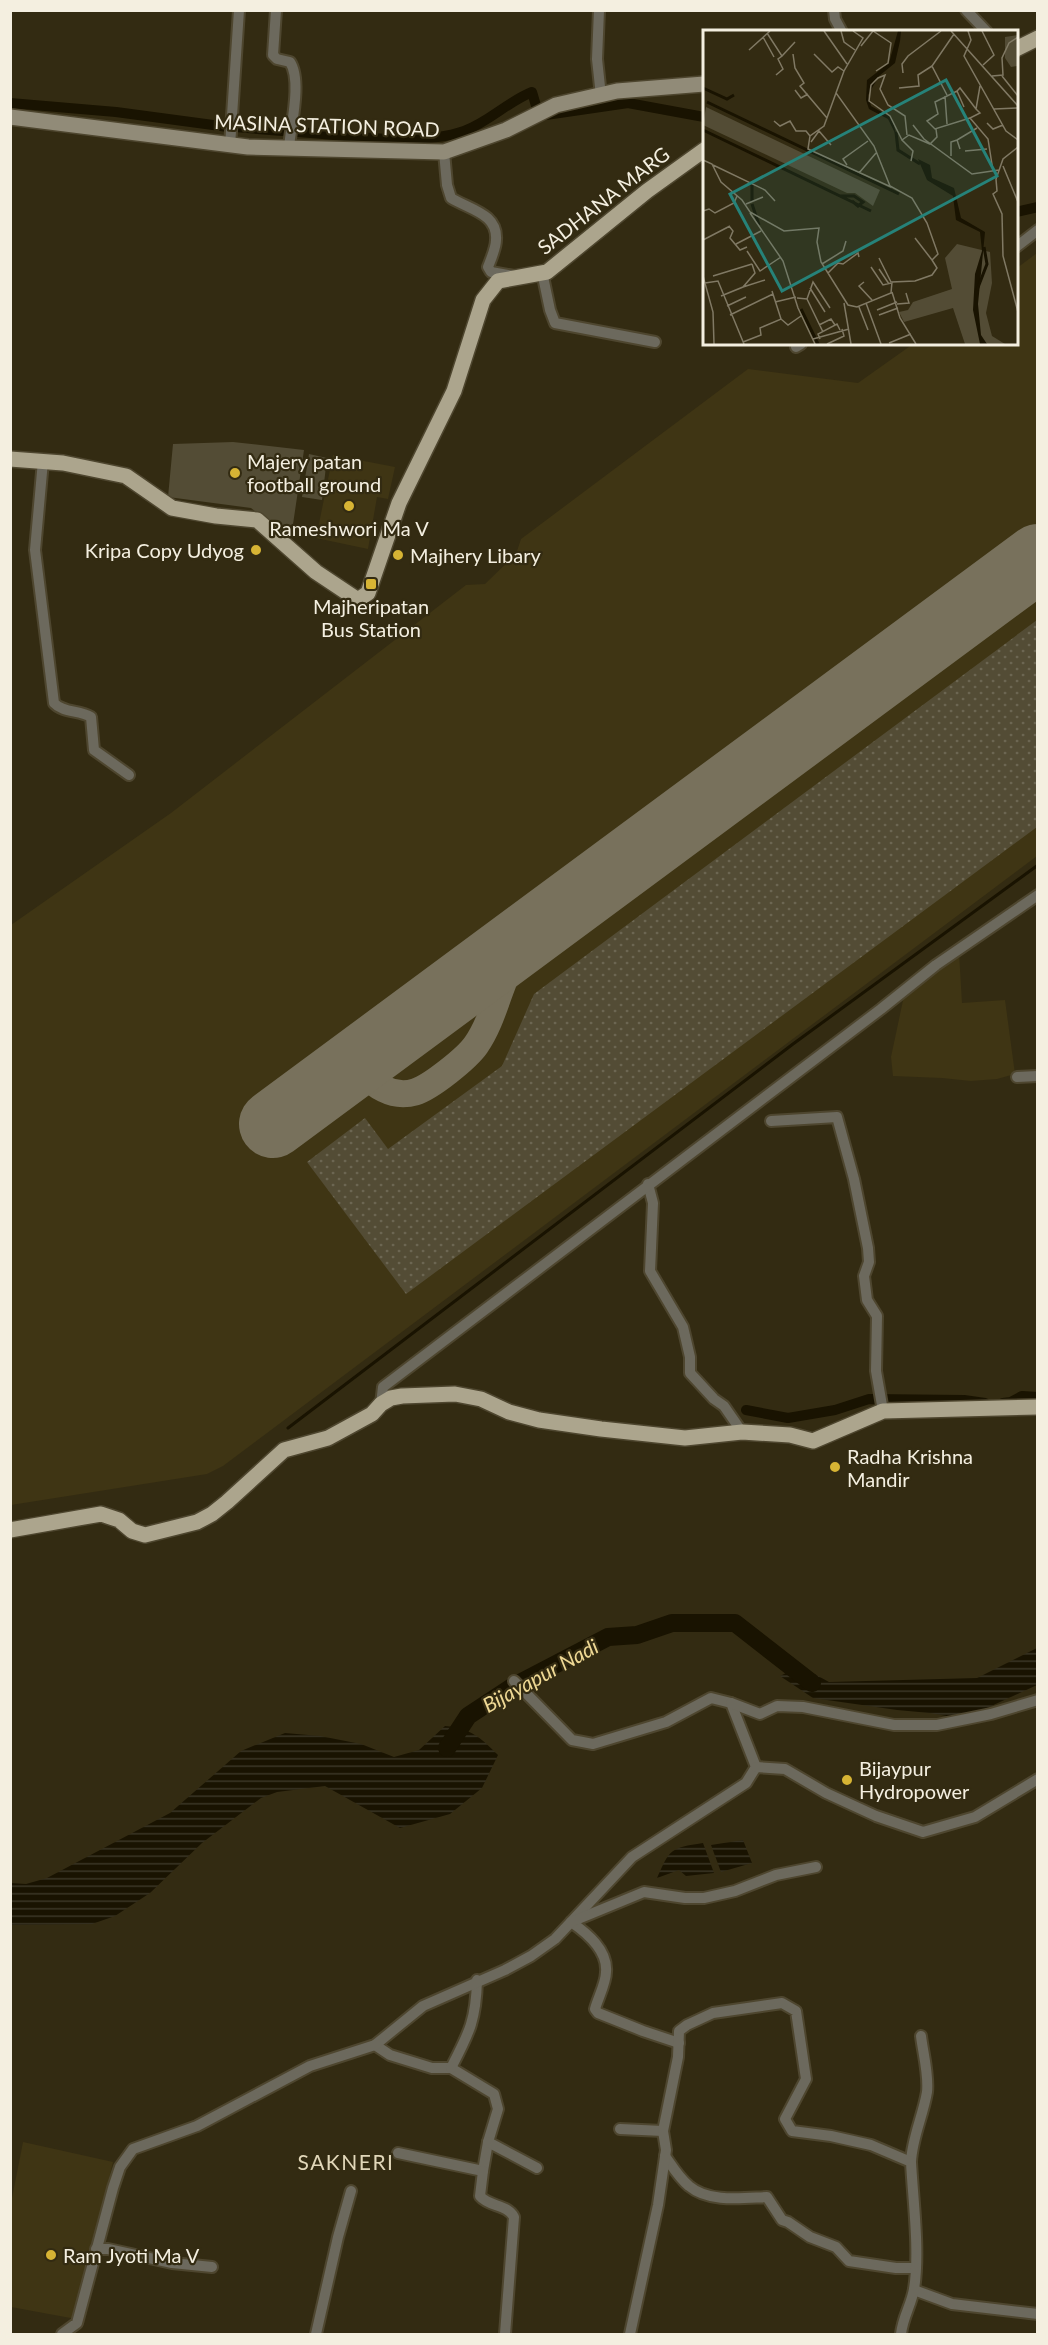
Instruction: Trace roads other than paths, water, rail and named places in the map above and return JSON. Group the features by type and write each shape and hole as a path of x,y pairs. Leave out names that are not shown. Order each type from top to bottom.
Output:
{"main road":[{"path":"1018,49 1038,38"},
{"name":"SADHANA MARG","path":"43,460 126,476 172,508 216,516 257,519 316,572 358,600 368,592 399,503 454,391 483,300 498,281 547,272 647,191 703,151"},
{"path":"10,459 43,460"},
{"path":"10,1530 101,1514 119,1520 132,1531 145,1535 197,1522 227,1502 284,1450 328,1438 372,1414 381,1404 391,1398 402,1396 455,1394 481,1399 509,1412 539,1420 601,1429 685,1437 742,1432 790,1435 813,1441 883,1411 1038,1407"}],"street":[{"path":"230,146 239,10"},
{"path":"276,10 273,55 276,59 290,62 295,82 289,147"},
{"path":"599,10 597,59 601,96"},
{"path":"834,10 835,19 841,30"},
{"path":"966,10 985,30"},
{"name":"MASINA STATION ROAD","path":"10,117 230,146 444,152 506,130 556,105 617,91 703,84"},
{"path":"444,152 447,185 451,198 490,218 495,224 496,241 488,267 491,272 516,276"},
{"path":"1018,246 1038,230"},
{"path":"542,272 555,323 655,342"},
{"path":"43,460 35,549 54,703 59,709 79,712 91,717 94,750 129,775"},
{"path":"381,1404 383,1386 881,1010 936,965 1038,895"},
{"path":"1017,1077 1038,1076"},
{"path":"771,1121 837,1117 854,1179 868,1248 869,1262 864,1276 867,1300 878,1316 876,1371 883,1411"},
{"path":"648,1184 653,1203 650,1271 683,1326 690,1357 690,1373 714,1399 724,1406 742,1432"},
{"path":"516,1685 573,1740 593,1744 666,1722 711,1698 760,1714 777,1706 803,1707 894,1725 938,1725 991,1714 1038,1700"},
{"path":"731,1703 756,1767"},
{"path":"756,1767 785,1769 826,1793 876,1816 923,1832 975,1817 1038,1779"},
{"path":"62,2334 77,2323 120,2167 133,2149 196,2126 310,2066 375,2045 423,2006 531,1956 555,1939 632,1857 746,1783 756,1767"},
{"path":"571,1922 644,1892 685,1898 704,1898 735,1891 776,1875 816,1866"},
{"path":"571,1922 585,1932 603,1954 607,1972 595,2009 598,2013 679,2043"},
{"path":"451,2068 471,2030 476,2007 477,1980"},
{"path":"630,2334 658,2205 665,2156 663,2131 678,2057 679,2031 687,2025 713,2013 782,2003 796,2011 806,2079 785,2119 792,2131 831,2136 871,2145 911,2162"},
{"path":"901,2334 902,2320 914,2290 915,2235 911,2162 912,2148 923,2113 927,2089 921,2036"},
{"path":"375,2045 390,2055 432,2068 451,2068 494,2094 498,2109 488,2142 480,2196 487,2202 508,2210 514,2217 504,2334"},
{"path":"620,2129 663,2131"},
{"path":"488,2142 537,2168"},
{"path":"398,2153 483,2171"},
{"path":"665,2156 689,2187 700,2192 730,2198 768,2197 782,2220 810,2237 836,2247 849,2261 896,2268 915,2268"},
{"path":"316,2334 351,2191"},
{"path":"96,2249 108,2249 172,2263 212,2267"},
{"path":"914,2290 952,2304 1038,2314"}],"waterway":[{"path":"298,132 382,139 446,136 473,127 532,92 539,116 628,103 703,117"},
{"path":"10,103 116,112 228,127"},
{"path":"235,127 282,131"},
{"path":"1018,212 1038,207"},
{"path":"288,1428 793,1044 1038,865"},
{"path":"1003,1403 1011,1402 1022,1396 1038,1397"},
{"path":"746,1410 788,1418 835,1410 869,1399 964,1400 985,1403"},
{"name":"Bijayapur Nadi","path":"447,1748 468,1716 512,1687 608,1637 637,1635 672,1623 735,1623 812,1683"}],"place":[{"name":"Majery patan football ground","path":"235,473"},
{"name":"Rameshwori Ma V","path":"349,506"},
{"name":"Kripa Copy Udyog","path":"256,550"},
{"name":"Majhery Libary","path":"398,555"},
{"name":"Majheripatan Bus Station","path":"371,584"},
{"name":"Radha Krishna Mandir","path":"835,1467"},
{"name":"Bijaypur Hydropower","path":"847,1780"},
{"name":"Ram Jyoti Ma V","path":"51,2255"}],"district":[{"name":"SAKNERI","path":"346,2161"}]}
